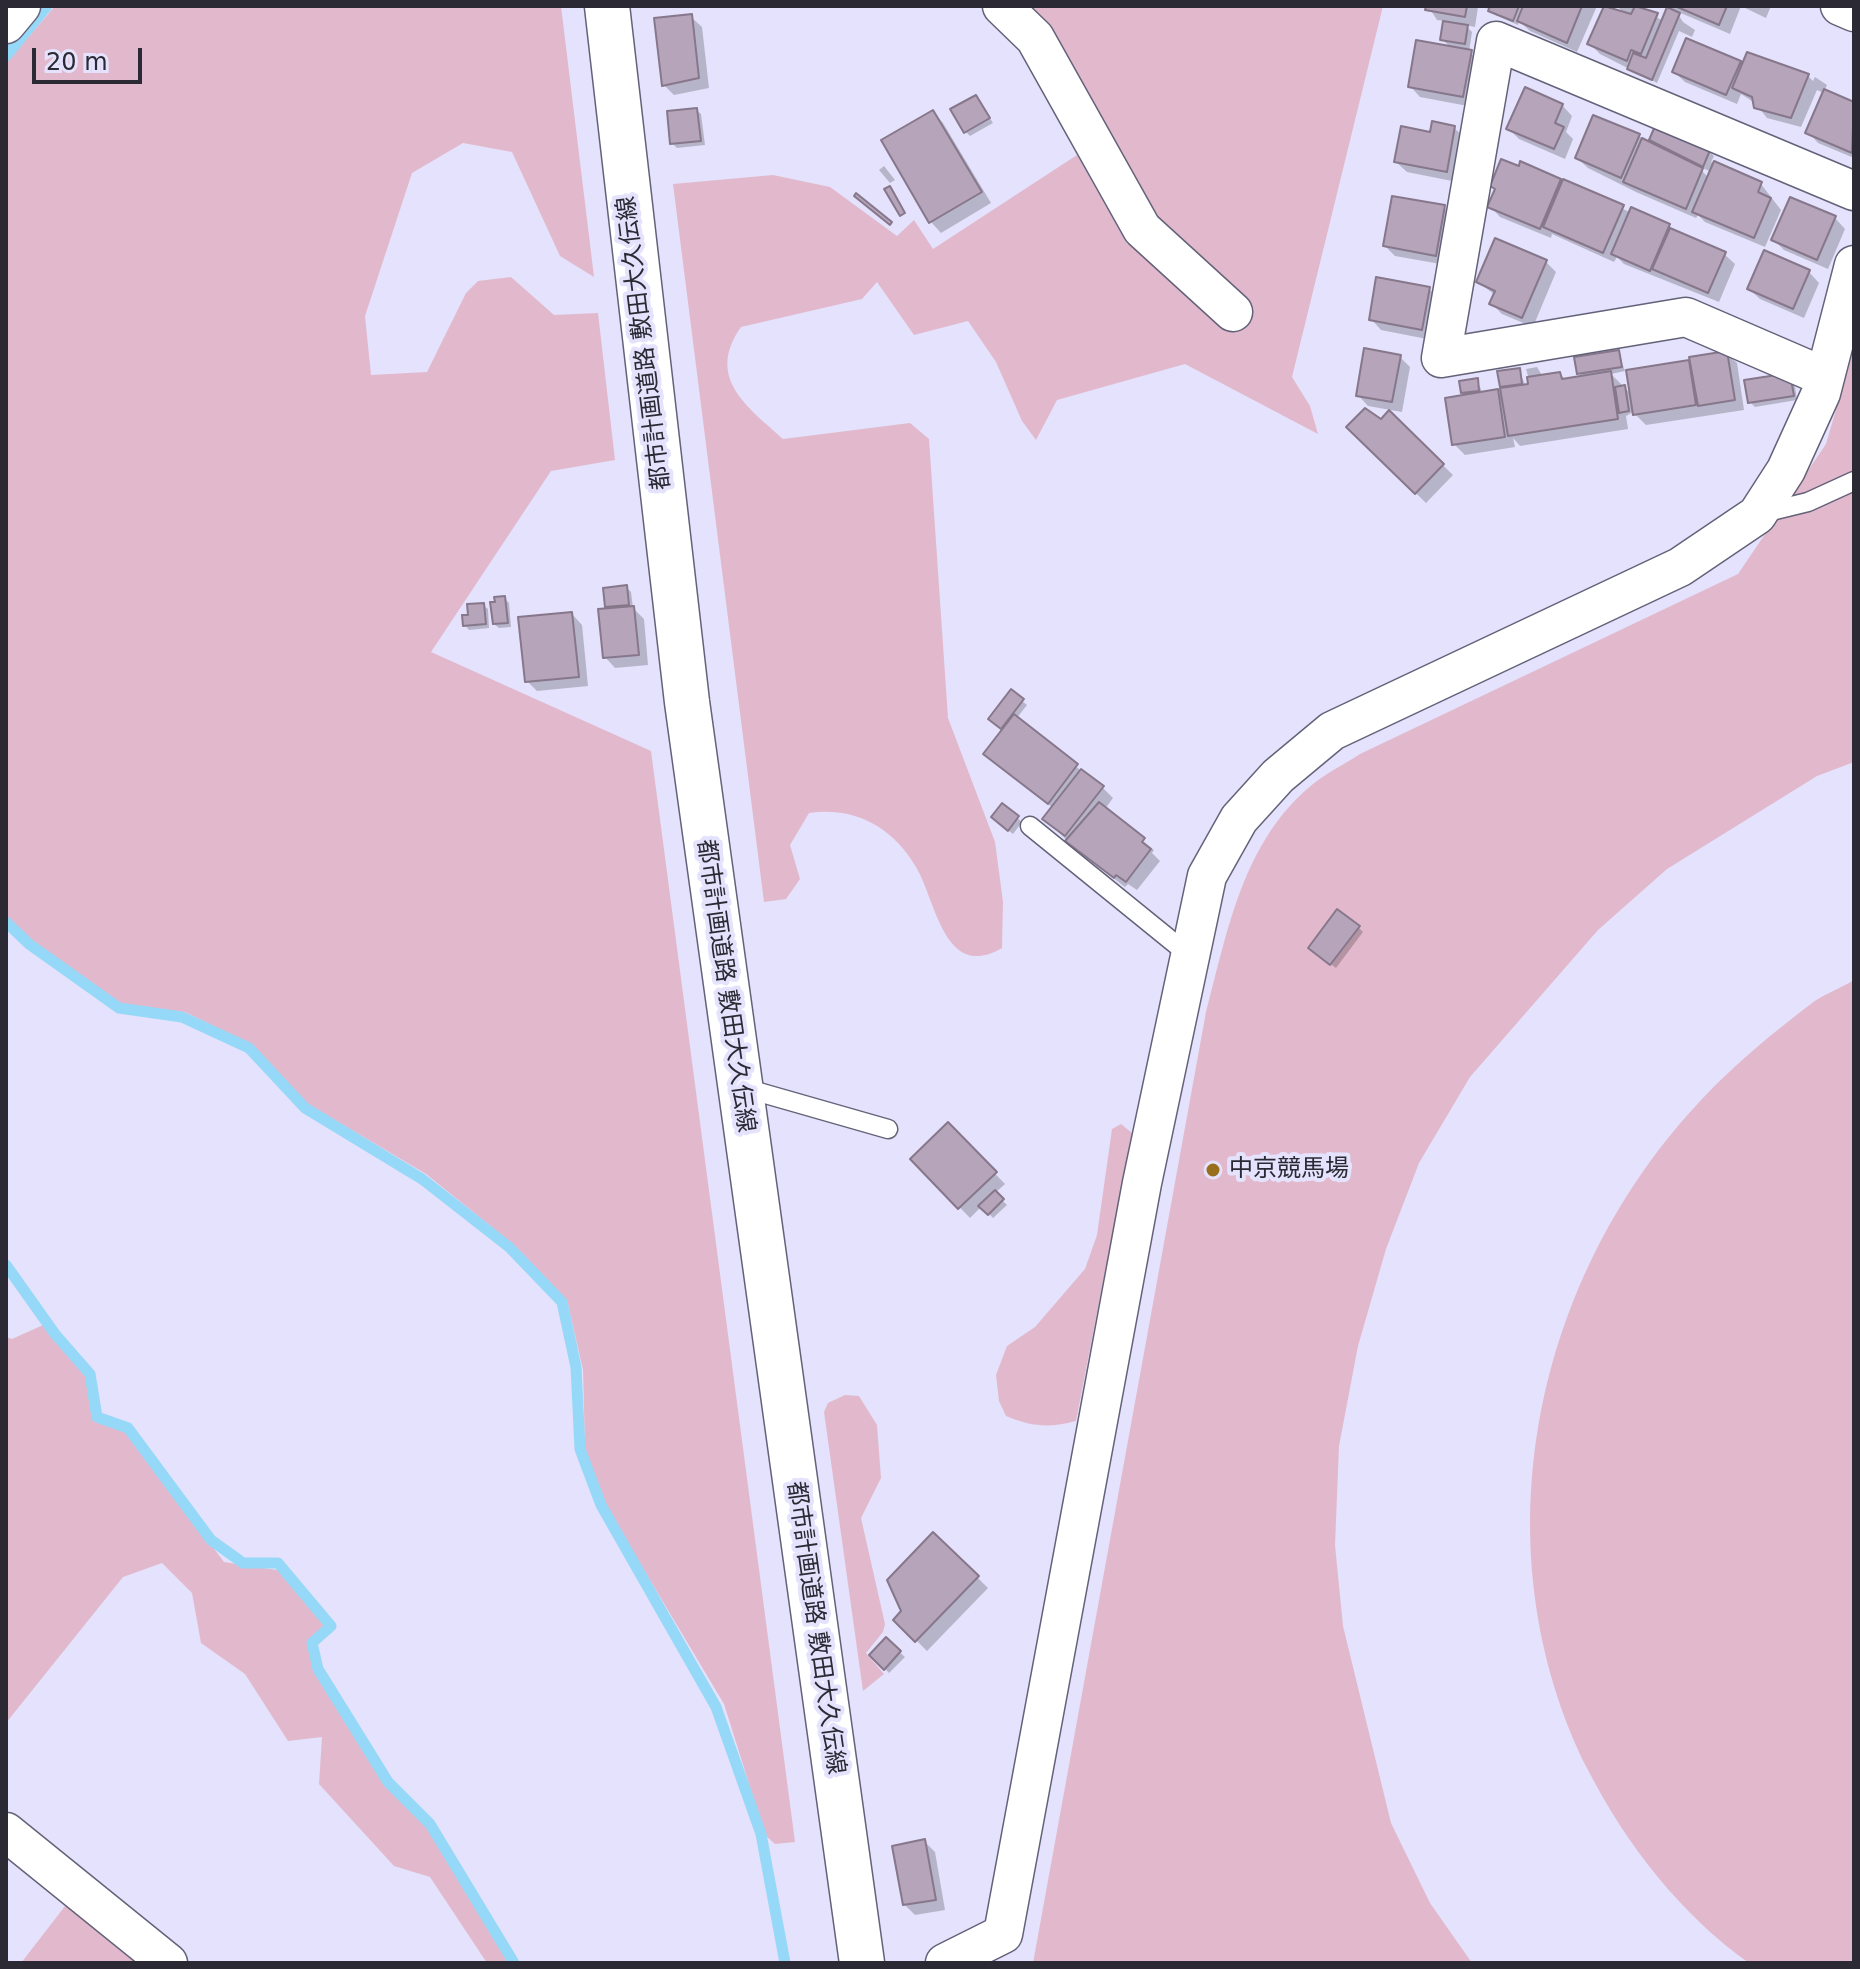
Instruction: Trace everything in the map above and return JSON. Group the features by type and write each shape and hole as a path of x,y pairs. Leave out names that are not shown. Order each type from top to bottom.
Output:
{"street":[{"path":"6,24 21,6"},
{"name":"都市計画道路 敷田大久伝線","path":"607,6 687,702 738,1087 862,1963"},
{"path":"1002,6 1035,38 1142,229 1233,312"},
{"path":"1840,6 1854,12"},
{"path":"1825,377 1686,317 1441,358 1496,41 1854,191"},
{"path":"945,1963 1003,1934 1136,1214 1207,876 1239,819 1278,776 1332,731 1680,567 1757,515 1786,470 1825,377 1854,265"},
{"path":"6,1832 168,1963"}],"lane":[{"path":"1757,515 1808,502 1854,481"},
{"path":"1030,826 1189,955"},
{"path":"738,1087 888,1129"}],"shaded area":[{"path":"55,6 561,6 594,277 560,256 512,152 463,143 412,173 365,316 371,375 427,372 466,293 478,281 511,277 554,315 598,313 615,460 551,471 431,652 651,751 795,1842 775,1844 765,1835 724,1704 604,1503 585,1449 583,1370 567,1300 514,1245 426,1174 308,1104 252,1045 185,1012 119,1005 31,941 6,917 6,63"},
{"path":"1026,6 1383,6 1292,377 1310,406 1318,434 1185,364 1057,400 1036,440 1022,421 996,362 968,321 914,335 877,282 862,299 741,327 731,345 727,362 735,390 783,439 910,423 929,439 948,718 995,842 1003,902 1002,948 982,956 967,954 955,946 945,933 923,881 907,853 884,830 857,816 809,813 790,845 800,879 786,899 764,902 673,184 773,175 830,187 897,236 914,220 933,249 1077,155 1127,244 1167,259 1156,225"},
{"path":"1854,348 1854,762 1817,776 1667,869 1598,930 1470,1077 1419,1163 1386,1249 1358,1346 1339,1446 1335,1545 1343,1626 1391,1823 1430,1903 1472,1963 1033,1963 1206,1012 1231,918 1254,859 1289,807 1313,784 1360,754 1738,574 1826,444"},
{"path":"1854,980 1854,1963 1749,1963 1700,1923 1638,1851 1588,1770 1554,1684 1535,1596 1531,1506 1540,1417 1563,1330 1598,1247 1645,1169 1703,1098 1742,1060 1812,1003"},
{"path":"1121,1124 1132,1133 1076,1421 1041,1425 1016,1420 1006,1416 999,1401 996,1375 1007,1346 1035,1327 1085,1269 1097,1235 1112,1129"},
{"path":"43,1325 86,1375 95,1420 126,1432 224,1562 277,1570 326,1625 308,1641 314,1672 384,1785 428,1829 510,1963 487,1963 430,1877 394,1866 319,1784 322,1737 288,1741 245,1674 201,1643 192,1593 162,1563 123,1577 6,1723 6,1337 12,1339"},
{"path":"845,1395 859,1396 877,1425 881,1478 861,1518 885,1624 883,1632 866,1653 884,1674 863,1691 824,1412 828,1403"},
{"path":"69,1901 146,1963 21,1963"}],"building":[{"path":"1426,6 1467,6 1465,17 1425,10"},
{"path":"1490,6 1519,6 1513,21 1488,11"},
{"path":"1523,6 1582,6 1567,43 1517,21"},
{"path":"1604,6 1631,14 1635,6 1658,13 1641,54 1631,50 1627,61 1587,44"},
{"path":"1675,6 1727,6 1719,25"},
{"path":"1667,7 1680,13 1652,80 1627,69 1633,53 1646,58"},
{"path":"692,14 699,78 662,86 654,18"},
{"path":"1443,21 1468,25 1465,44 1440,40"},
{"path":"1686,38 1741,61 1726,95 1672,72"},
{"path":"1416,40 1472,50 1463,97 1408,87"},
{"path":"1747,52 1809,74 1791,118 1754,108 1752,97 1732,88"},
{"path":"1525,87 1563,104 1555,123 1564,127 1554,149 1506,129"},
{"path":"1824,89 1854,102 1852,153 1805,133"},
{"path":"976,95 990,118 964,133 950,109"},
{"path":"697,108 701,141 670,144 667,111"},
{"path":"933,110 982,192 929,223 881,140"},
{"path":"1593,115 1640,134 1621,178 1575,158"},
{"path":"1432,121 1455,126 1447,172 1394,162 1401,126 1430,132"},
{"path":"1655,126 1710,150 1703,167 1649,140"},
{"path":"1642,138 1703,168 1686,209 1623,182"},
{"path":"1501,159 1519,166 1520,161 1561,179 1540,229 1487,207 1495,189 1490,186"},
{"path":"1714,161 1762,182 1758,192 1771,198 1754,238 1692,212"},
{"path":"1563,179 1624,205 1603,253 1543,227"},
{"path":"890,186 905,213 900,216 884,189"},
{"path":"856,193 892,222 890,225 854,196"},
{"path":"1392,196 1445,205 1436,256 1383,246"},
{"path":"1790,197 1836,216 1817,260 1771,240"},
{"path":"1631,207 1670,224 1650,271 1611,254"},
{"path":"1670,228 1726,252 1708,293 1652,269"},
{"path":"1495,238 1547,260 1522,318 1489,304 1495,291 1476,282"},
{"path":"1764,250 1810,270 1793,309 1747,289"},
{"path":"1376,277 1430,287 1422,330 1369,320"},
{"path":"1364,348 1401,355 1392,402 1356,396"},
{"path":"1619,350 1622,367 1577,374 1574,357"},
{"path":"1727,351 1735,400 1698,406 1689,357"},
{"path":"1689,360 1696,405 1633,415 1626,370"},
{"path":"1520,368 1522,384 1500,387 1497,371"},
{"path":"1611,371 1618,419 1508,436 1500,388 1528,384 1527,377 1560,372 1562,379"},
{"path":"1790,373 1794,396 1748,403 1744,380"},
{"path":"1478,378 1479,391 1461,393 1459,381"},
{"path":"1625,385 1629,411 1619,413 1615,387"},
{"path":"1498,389 1505,437 1452,445 1445,398"},
{"path":"1365,408 1381,419 1389,410 1444,464 1415,494 1346,427"},
{"path":"627,585 629,605 605,607 603,588"},
{"path":"505,596 508,623 493,624 490,602 495,602 494,597"},
{"path":"484,603 486,624 463,626 462,615 468,615 467,604"},
{"path":"634,606 639,655 603,658 598,609"},
{"path":"572,612 579,677 525,682 518,617"},
{"path":"1011,689 1024,699 1001,729 988,719"},
{"path":"1014,714 1078,764 1048,804 983,754"},
{"path":"1081,769 1104,786 1065,836 1042,819"},
{"path":"1099,802 1145,838 1142,842 1151,849 1126,882 1116,875 1114,878 1065,841"},
{"path":"1002,803 1019,816 1008,831 991,817"},
{"path":"1337,909 1360,926 1330,965 1308,948"},
{"path":"948,1122 997,1172 958,1209 910,1159"},
{"path":"995,1190 1004,1199 988,1215 978,1206"},
{"path":"933,1532 979,1576 915,1642 893,1620 901,1611 887,1580"},
{"path":"886,1637 901,1651 884,1670 869,1655"},
{"path":"925,1839 936,1900 903,1905 892,1846"}],"waterway":[{"path":"6,56 47,6"},
{"path":"6,922 29,944 119,1008 182,1017 249,1048 305,1108 422,1179 509,1247 562,1302 576,1367 580,1449 601,1505 716,1707 761,1834 785,1963"},
{"path":"6,1265 55,1334 90,1374 97,1417 128,1428 211,1540 243,1563 278,1563 331,1626 312,1643 318,1669 388,1782 430,1824 514,1963"}],"place":[{"name":"中京競馬場","path":"1213,1170"}]}
